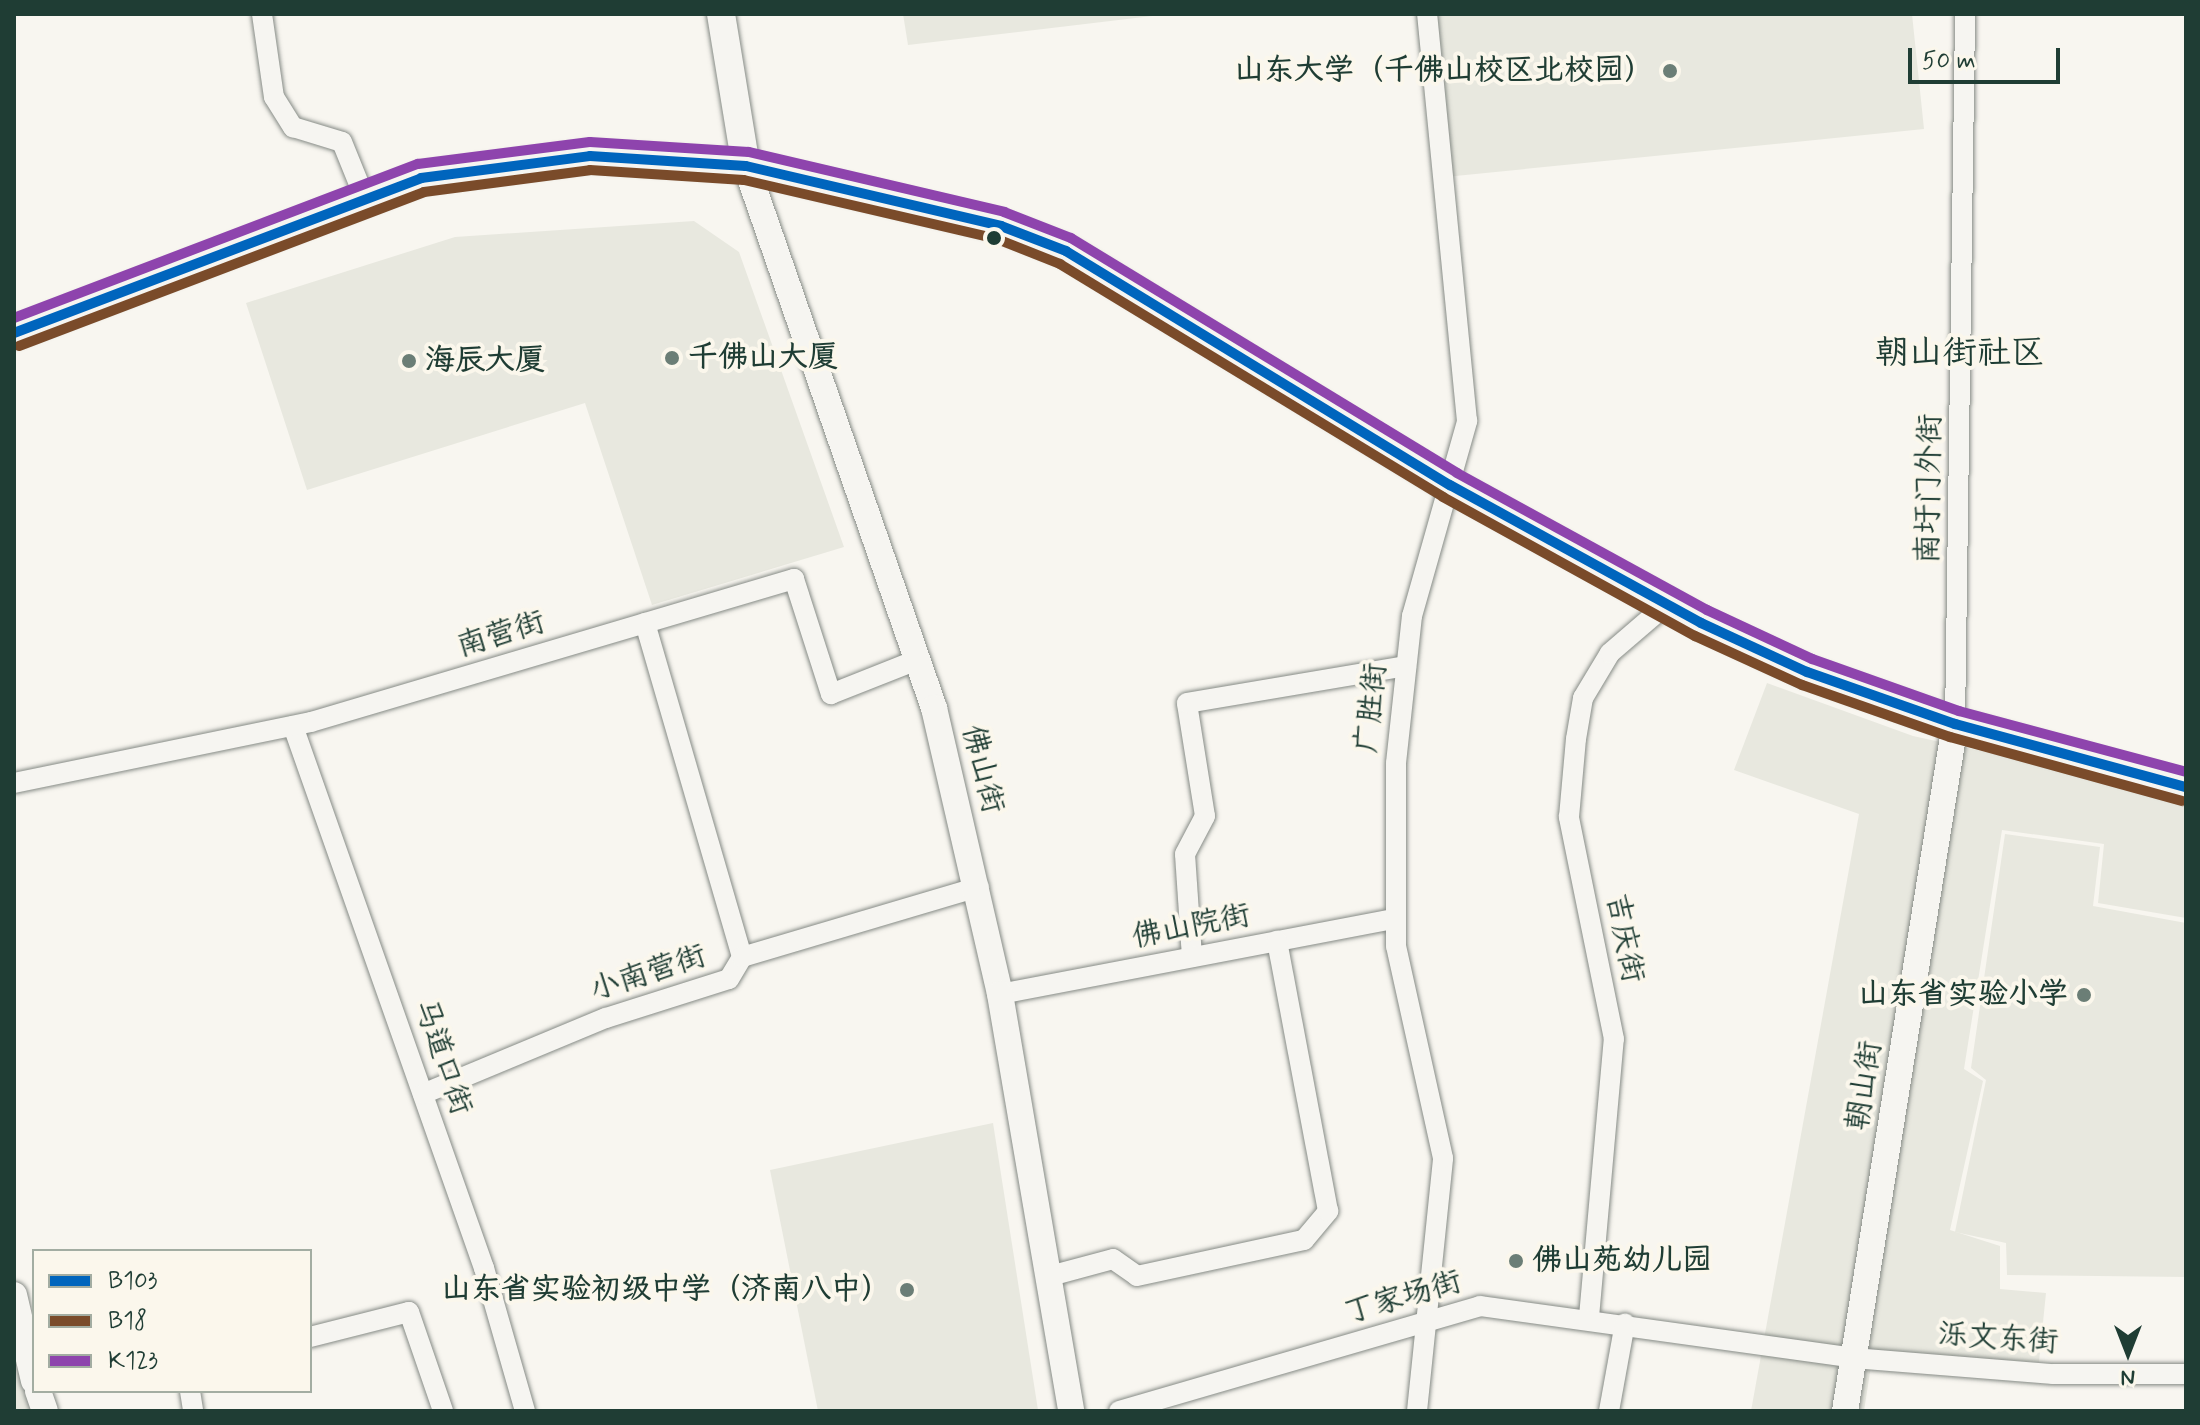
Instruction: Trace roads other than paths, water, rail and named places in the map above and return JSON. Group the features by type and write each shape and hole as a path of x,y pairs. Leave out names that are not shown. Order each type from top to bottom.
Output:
{"main road":[{"path":"721,14 746,166"},
{"path":"14,333 421,178 514,162 590,156 746,166 1001,226 1066,251 1450,485 1667,604 1807,672 1955,724 2186,787"}],"street":[{"path":"262,14 274,97 293,127 342,142 365,199"},
{"name":"广胜街","path":"1417,1411 1432,1320 1443,1158 1394,919 1406,666 1412,616 1457,457 1465,397 1427,14"},
{"name":"南圩门外街","path":"1955,724 1959,639 1965,14"},
{"name":"佛山街","path":"746,166 917,660 979,887 1050,1276 1071,1411"},
{"name":"南营街","path":"14,783 293,726 794,579 831,694 917,660"},
{"name":"吉庆街","path":"1589,1317 1614,1039 1569,817 1576,739 1583,698 1610,653 1667,604"},
{"path":"645,623 742,957"},
{"path":"1192,957 1185,854 1205,816 1187,703 1406,666"},
{"name":"朝山街","path":"1845,1411 1955,724"},
{"name":"马道口街","path":"293,726 423,1094 525,1411"},
{"name":"小南营街","path":"423,1094 606,1018 729,979 742,957 979,887"},
{"name":"佛山院街","path":"1000,994 1394,919"},
{"path":"1050,1276 1113,1259 1137,1276 1304,1240 1328,1211 1277,941"},
{"path":"14,1295 32,1372"},
{"name":"丁家场街","path":"1119,1411 1480,1306 1589,1317 1853,1358"},
{"path":"312,1336 409,1312 443,1411"},
{"path":"1609,1411 1625,1323"},
{"name":"泺文东街","path":"1853,1358 2053,1374 2186,1374"}],"place":[{"name":"山东大学（千佛山校区北校园）","path":"1670,71"},
{"name":"千佛山大厦","path":"672,358"},
{"name":"海辰大厦","path":"409,361"},
{"name":"山东省实验小学","path":"2084,995"},
{"name":"佛山苑幼儿园","path":"1516,1261"},
{"name":"山东省实验初级中学（济南八中）","path":"907,1290"}],"district":[{"name":"朝山街社区","path":"1960,354"}]}
